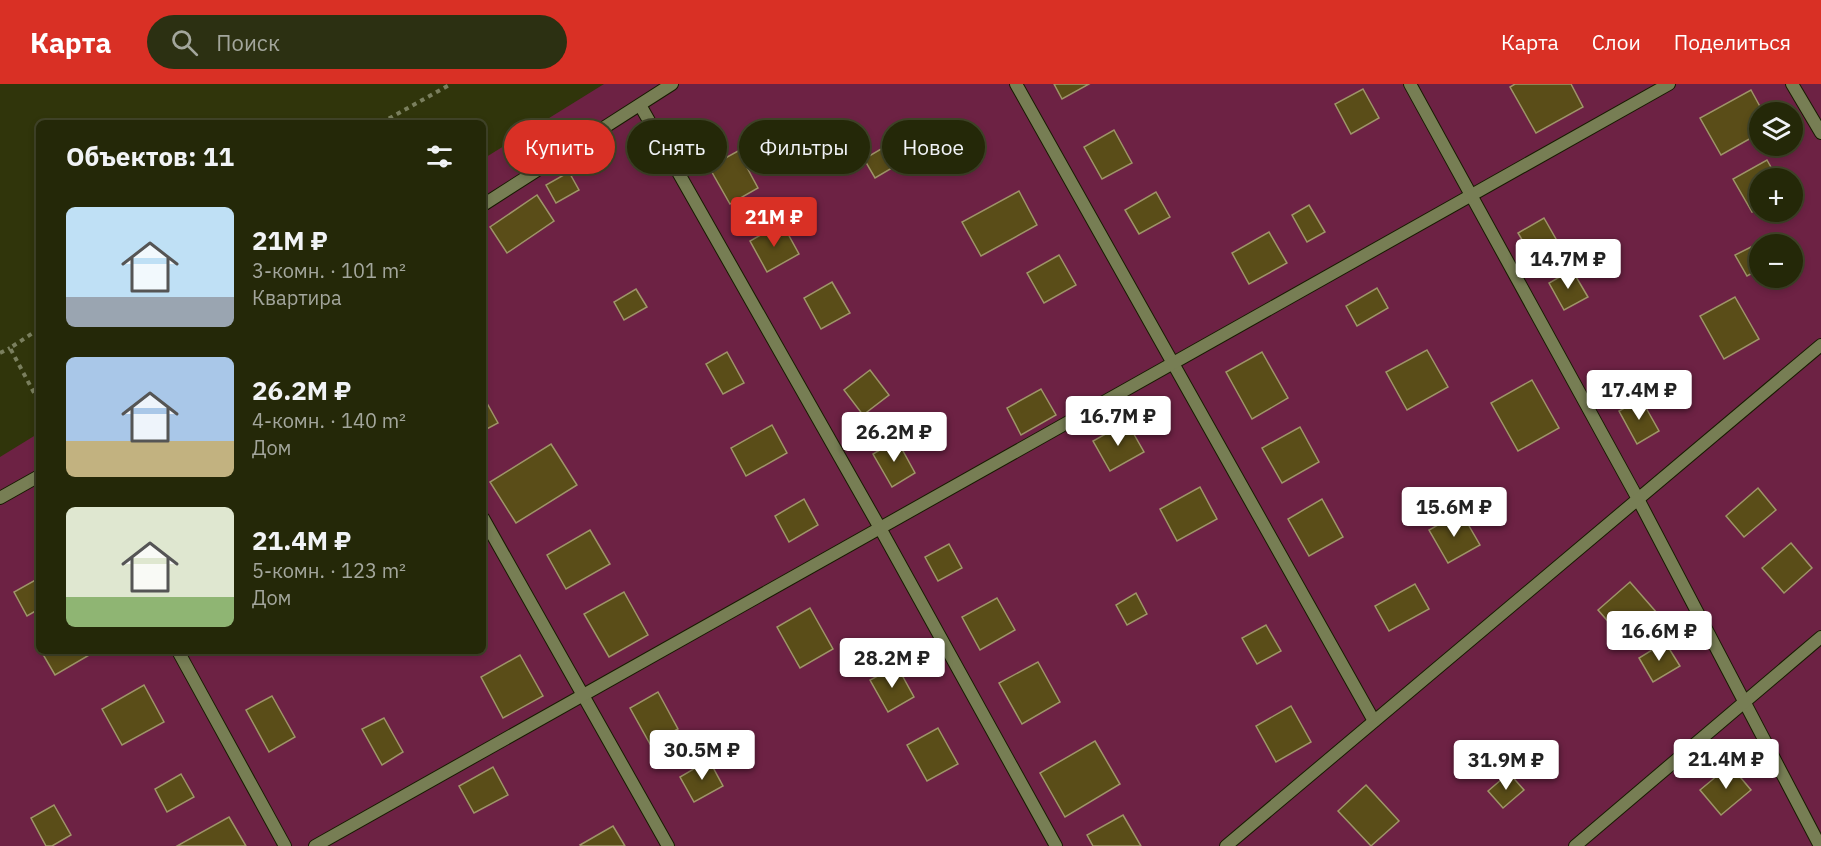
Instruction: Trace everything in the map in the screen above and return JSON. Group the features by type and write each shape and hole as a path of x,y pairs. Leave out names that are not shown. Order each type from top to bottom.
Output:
{"street":[{"path":"486,203 672,84"},
{"path":"1016,84 1374,722"},
{"path":"1410,84 1638,499 1820,846"},
{"path":"315,846 1669,84"},
{"path":"1792,84 1821,134"},
{"path":"640,105 880,528 1056,846"},
{"path":"1226,846 1821,345"},
{"path":"0,498 36,478"},
{"path":"486,523 668,846"},
{"path":"1575,846 1821,637"},
{"path":"179,654 285,846"}],"path":[{"path":"386,120 451,84"},
{"path":"0,353 36,331"},
{"path":"10,348 36,396"}],"shaded area":[{"path":"604,84 1821,84 1821,846 0,846 0,457 36,435 36,654 486,654 486,157 504,146 504,174 615,174 615,120 546,120"}],"building":[{"path":"1054,84 1089,84 1062,99"},
{"path":"1515,84 1571,84 1583,107 1536,133 1510,87"},
{"path":"1363,89 1379,118 1351,134 1335,104"},
{"path":"1751,90 1758,102 1749,102 1749,139 1721,155 1700,118"},
{"path":"1114,130 1132,163 1102,179 1084,147"},
{"path":"881,149 882,151 882,174 875,178 870,169 870,155"},
{"path":"738,151 739,174 750,174 758,188 730,204 713,174 727,174 727,157"},
{"path":"1767,160 1771,168 1753,168"},
{"path":"1749,170 1749,207 1733,179"},
{"path":"565,174 570,174 579,190 556,203 546,185"},
{"path":"1019,191 1037,225 981,256 962,222"},
{"path":"1156,192 1170,217 1139,234 1125,210"},
{"path":"537,195 554,221 507,253 490,227"},
{"path":"1309,205 1325,232 1307,242 1292,215"},
{"path":"1544,218 1560,246 1534,260 1518,233"},
{"path":"782,223 799,254 767,272 750,241"},
{"path":"1269,232 1287,263 1249,284 1232,253"},
{"path":"1749,248 1749,275 1747,276 1735,255"},
{"path":"1059,255 1076,285 1044,303 1027,273"},
{"path":"1572,270 1588,297 1564,310 1549,283"},
{"path":"832,282 850,313 821,329 804,298"},
{"path":"1377,288 1388,308 1357,326 1346,306"},
{"path":"636,289 647,307 624,320 614,302"},
{"path":"1735,297 1759,339 1724,359 1700,316"},
{"path":"1427,350 1448,387 1407,410 1386,372"},
{"path":"727,352 744,383 723,394 706,364"},
{"path":"1262,352 1288,398 1252,419 1226,372"},
{"path":"870,370 889,395 863,415 844,390"},
{"path":"1532,380 1559,428 1518,451 1491,403"},
{"path":"1041,389 1056,415 1021,435 1007,408"},
{"path":"1641,399 1659,431 1637,444 1619,411"},
{"path":"486,401 498,423 486,429"},
{"path":"1127,422 1144,452 1110,471 1093,441"},
{"path":"772,425 787,453 746,476 731,448"},
{"path":"1300,427 1319,462 1282,483 1262,448"},
{"path":"897,440 915,473 892,487 873,454"},
{"path":"551,444 577,485 516,523 490,482"},
{"path":"1200,487 1217,519 1177,541 1160,509"},
{"path":"1758,488 1776,510 1744,537 1726,516"},
{"path":"804,499 818,525 789,542 775,516"},
{"path":"1322,499 1343,537 1309,556 1288,519"},
{"path":"1461,512 1480,545 1448,563 1429,530"},
{"path":"590,530 610,564 566,589 547,555"},
{"path":"1791,543 1812,568 1784,593 1762,568"},
{"path":"949,544 962,568 938,581 925,557"},
{"path":"36,580 36,611 27,616 14,592"},
{"path":"1630,582 1657,613 1625,641 1598,610"},
{"path":"1415,584 1429,609 1389,631 1375,606"},
{"path":"624,592 648,635 609,657 584,614"},
{"path":"1136,593 1147,614 1127,625 1116,605"},
{"path":"997,598 1015,630 980,650 962,617"},
{"path":"810,608 833,649 800,668 777,627"},
{"path":"1266,625 1281,651 1257,664 1242,638"},
{"path":"1665,642 1680,666 1653,682 1639,658"},
{"path":"43,654 91,654 55,675"},
{"path":"520,655 543,696 503,718 481,677"},
{"path":"1038,662 1060,702 1022,724 999,683"},
{"path":"897,666 914,697 888,712 870,680"},
{"path":"144,685 164,722 122,745 102,709"},
{"path":"658,692 678,729 650,744 630,708"},
{"path":"272,696 295,737 269,752 246,710"},
{"path":"1291,706 1311,742 1276,762 1256,726"},
{"path":"384,718 403,752 382,765 362,729"},
{"path":"938,728 958,764 927,781 907,745"},
{"path":"1095,741 1120,784 1065,817 1040,773"},
{"path":"709,760 723,786 694,802 680,777"},
{"path":"1730,765 1751,790 1721,815 1700,790"},
{"path":"493,767 508,795 474,813 459,786"},
{"path":"1509,773 1524,790 1503,808 1488,791"},
{"path":"181,774 194,797 167,812 155,789"},
{"path":"1366,785 1399,821 1371,846 1338,811"},
{"path":"54,805 71,835 52,846 46,846 31,818"},
{"path":"1123,815 1141,846 1093,846 1087,835"},
{"path":"229,817 246,846 177,846"},
{"path":"613,826 625,846 580,845"}]}
